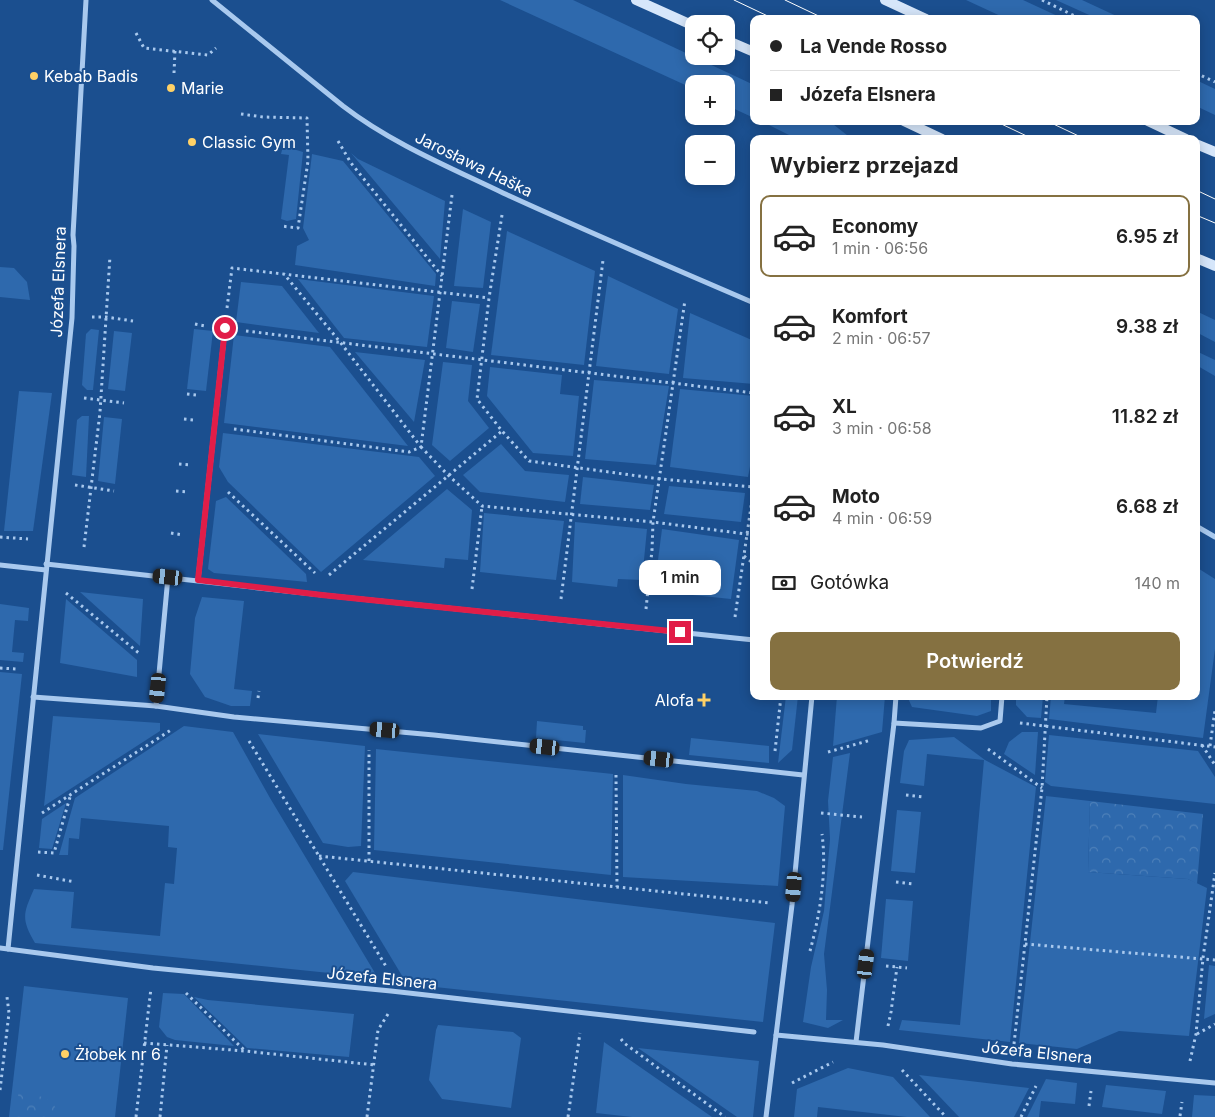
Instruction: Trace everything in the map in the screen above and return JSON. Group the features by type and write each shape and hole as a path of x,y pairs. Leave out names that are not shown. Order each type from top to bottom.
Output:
{"main road":[{"path":"636,0 685,22"},
{"path":"885,0 917,15"},
{"path":"735,44 750,50"},
{"path":"912,125 934,135"},
{"path":"1156,125 1178,135"},
{"path":"1200,146 1215,152"},
{"path":"1200,260 1215,266"}],"street":[{"name":"Józefa Elsnera","path":"8,949 72,318 74,246 72,235 86,0"},
{"name":"Jarosława Haška","path":"212,0 361,120 387,135 508,195 750,301"},
{"path":"198,580 225,328"},
{"path":"1200,528 1215,537"},
{"path":"46,564 750,640"},
{"path":"0,565 46,570"},
{"path":"156,706 168,577"},
{"path":"33,696 156,706 234,716 803,775"},
{"path":"766,1117 792,905 812,700"},
{"path":"856,1042 896,700"},
{"path":"894,723 981,728 1000,721 1002,700"},
{"name":"Józefa Elsnera","path":"0,948 153,968 391,990 754,1032"},
{"name":"Józefa Elsnera","path":"776,1034 856,1042 1012,1064 1215,1083"}],"path":[{"path":"1042,0 1073,15"},
{"path":"136,33 144,48 208,55 216,48"},
{"path":"174,73 175,51"},
{"path":"1200,75 1215,82"},
{"path":"241,114 263,117 307,118 308,162 298,228 280,226"},
{"path":"338,141 351,163 442,276"},
{"path":"420,447 452,195"},
{"path":"502,212 477,399 529,461 660,479 750,487"},
{"path":"78,567 83,556 91,488 100,399 110,256"},
{"path":"558,619 603,259"},
{"path":"489,298 232,268 225,328 750,393"},
{"path":"284,274 340,342 420,447 482,506 653,522 750,534"},
{"path":"644,629 653,522 685,300"},
{"path":"72,318 106,317 133,320"},
{"path":"63,396 124,403"},
{"path":"214,427 409,452 420,447"},
{"path":"322,595 323,580 502,431"},
{"path":"210,474 323,580"},
{"path":"54,483 114,491"},
{"path":"469,610 482,506"},
{"path":"734,638 750,510"},
{"path":"744,556 750,561"},
{"path":"62,600 63,590 160,670"},
{"path":"773,771 780,700"},
{"path":"1012,1064 1042,788 1048,700"},
{"path":"38,806 38,816 173,728 192,710"},
{"path":"1000,721 1213,746 1215,710"},
{"path":"234,716 392,977 388,1014 378,1030 367,1117"},
{"path":"957,727 1042,788"},
{"path":"369,729 369,861"},
{"path":"828,752 893,734"},
{"path":"1202,745 1215,765"},
{"path":"616,755 617,887"},
{"path":"70,796 54,853 32,852 17,865 38,875 75,882"},
{"path":"820,812 883,819"},
{"path":"319,856 792,905"},
{"path":"1180,1116 1196,1034 1203,958 1215,873"},
{"path":"1025,944 1215,960"},
{"path":"136,1117 153,968"},
{"path":"184,991 245,1051"},
{"path":"0,1090 9,1014 7,997"},
{"path":"568,1117 583,1012"},
{"path":"599,1014 624,1043 725,1117"},
{"path":"1196,1034 1215,1024"},
{"path":"144,1043 245,1051 374,1065"},
{"path":"160,1117 167,1045"},
{"path":"1021,1117 1046,1067"}],"green space":[{"path":"500,0 573,0 685,53 685,65 711,65 733,75 685,75 685,85"},
{"path":"966,0 1023,0 1055,15 998,15"},
{"path":"1056,0 1082,0 1114,15 1089,15"},
{"path":"735,76 750,83 750,116 735,109"},
{"path":"1200,82 1215,89 1215,115 1200,108"},
{"path":"769,125 834,125 847,135 789,135"},
{"path":"283,146 303,152 296,219 287,221 281,219 289,155 281,154"},
{"path":"351,153 358,159 445,201 440,259"},
{"path":"312,154 343,161 436,274 435,286 295,265 297,246 309,240 303,228"},
{"path":"463,209 491,222 483,288 454,286"},
{"path":"507,231 595,271 584,365 491,355"},
{"path":"0,267 14,268 27,282 30,300 0,297"},
{"path":"608,276 678,309 669,374 596,366"},
{"path":"298,279 434,296 427,347 344,338"},
{"path":"241,282 282,286 319,333 236,322"},
{"path":"452,301 480,304 473,352 446,348"},
{"path":"690,313 750,339 750,384 683,378"},
{"path":"1200,313 1215,320 1215,342 1200,334"},
{"path":"91,329 99,330 93,390 87,390 82,385 86,334"},
{"path":"194,329 213,331 206,391 187,389"},
{"path":"114,331 132,333 125,391 108,389"},
{"path":"234,335 330,347 408,446 224,423"},
{"path":"355,352 425,360 414,422"},
{"path":"1200,353 1215,360 1215,376 1200,367"},
{"path":"443,362 472,365 468,401 489,428 450,461 432,445"},
{"path":"490,367 562,375 560,394 579,396 573,456 533,453 487,396"},
{"path":"594,380 669,386 656,465 585,459"},
{"path":"680,389 750,396 750,466 748,477 670,467"},
{"path":"19,391 52,393 33,531 4,531"},
{"path":"82,416 89,416 86,477 72,475 77,420"},
{"path":"104,417 122,419 115,484 98,481"},
{"path":"223,433 419,457 435,476 321,572 228,482 219,467"},
{"path":"501,444 525,471 569,475 565,502 480,492 463,475"},
{"path":"583,477 654,485 650,510 580,504"},
{"path":"669,486 745,493 741,522 664,514"},
{"path":"447,489 472,510 468,560 445,558 444,568 363,560"},
{"path":"226,497 306,574 307,582 214,573 208,569 216,501"},
{"path":"484,513 564,521 556,580 480,572"},
{"path":"575,522 647,529 642,580 618,579 617,587 572,582"},
{"path":"662,529 739,540 731,599 654,591"},
{"path":"1200,570 1215,579 1215,649 1203,738 1049,719 1051,700 1064,700 1064,704 1156,713 1158,700 1200,700"},
{"path":"80,592 143,599 140,646"},
{"path":"202,597 244,601 234,689 252,691 250,706 231,706 205,697 190,674 195,618"},
{"path":"66,599 137,660 137,677 60,663"},
{"path":"0,604 29,608 28,621 15,620 12,652 24,653 23,662 0,660"},
{"path":"0,672 22,674 3,850 0,850"},
{"path":"786,700 798,700 792,750 778,763"},
{"path":"837,700 885,700 882,732 833,746"},
{"path":"909,700 991,700 991,711 977,716 912,707"},
{"path":"1016,700 1043,700 1041,718 1027,717 1016,705"},
{"path":"53,716 160,723 160,731 44,806"},
{"path":"537,721 583,726 583,730 586,730 585,743 536,738"},
{"path":"184,726 233,732 270,798 378,978 35,943 27,928 25,916 34,889 74,892 71,928 160,936 165,883 174,884 177,848 168,847 169,826 81,818 79,839 69,838 68,855 59,855 75,798"},
{"path":"1022,732 1038,732 1035,775 1004,754 1009,742"},
{"path":"258,734 365,746 361,846 348,847 323,843"},
{"path":"1049,735 1198,751 1215,777 1215,804 1051,786 1045,782"},
{"path":"954,737 985,760 1036,787 1010,1042 899,1030 902,1020 960,1025 984,760 927,754 924,786 900,783 904,751 909,740"},
{"path":"691,738 769,746 769,763 689,755"},
{"path":"376,749 613,774 611,875 374,850"},
{"path":"850,753 824,954 827,990 826,1020 843,1020 828,1028 803,1022 811,967 824,911 830,839 828,801 833,757"},
{"path":"623,775 757,791 774,798 785,806 778,886 623,877"},
{"path":"1046,796 1090,801 1088,872 1188,879 1207,888 1189,1036 1119,1031 1077,1049 1019,1043"},
{"path":"1090,801 1203,814 1197,884 1188,879 1088,872"},
{"path":"66,803 52,849 39,848 42,819"},
{"path":"897,810 921,812 915,873 891,871"},
{"path":"353,872 775,923 763,1022 407,984 345,881"},
{"path":"886,899 913,901 908,961 881,958"},
{"path":"1209,965 1215,966 1215,1014 1204,1019"},
{"name":"Żłobek nr 6","path":"24,986 128,998 115,1117 9,1117"},
{"path":"163,993 184,994 234,1046 175,1040 167,1037 159,1027"},
{"path":"194,997 208,1000 354,1014 349,1057 247,1048"},
{"path":"438,1025 513,1032 521,1038 511,1108 442,1099 429,1080"},
{"path":"604,1042 712,1117 632,1117 596,1113"},
{"path":"638,1048 759,1061 753,1117 737,1117"},
{"path":"848,1068 893,1077 930,1117 907,1117 818,1107 817,1117 794,1117 797,1089"},
{"path":"919,1075 1029,1088 1014,1117 959,1117"},
{"path":"1046,1079 1077,1083 1075,1104 1041,1101 1039,1117 1027,1117"},
{"path":"1106,1085 1166,1091 1162,1114 1102,1107"},
{"path":"19,1087 53,1102 59,1117 16,1117"},
{"path":"1194,1095 1215,1096 1215,1117 1192,1117"}],"tram line":[{"path":"734,0 766,15"},
{"path":"785,0 817,15"},
{"path":"1003,125 1025,135"},
{"path":"1055,125 1077,135"},
{"path":"1200,192 1215,199"},
{"path":"1200,217 1215,223"}],"place":[{"name":"Kebab Badis","path":"34,76"},
{"name":"Marie","path":"171,88"},
{"name":"Classic Gym","path":"192,142"},
{"name":"Alofa","path":"704,700"},
{"name":"Żłobek nr 6","path":"65,1054"}],"route":[{"path":"225,328 198,580 322,595 680,632"}]}
